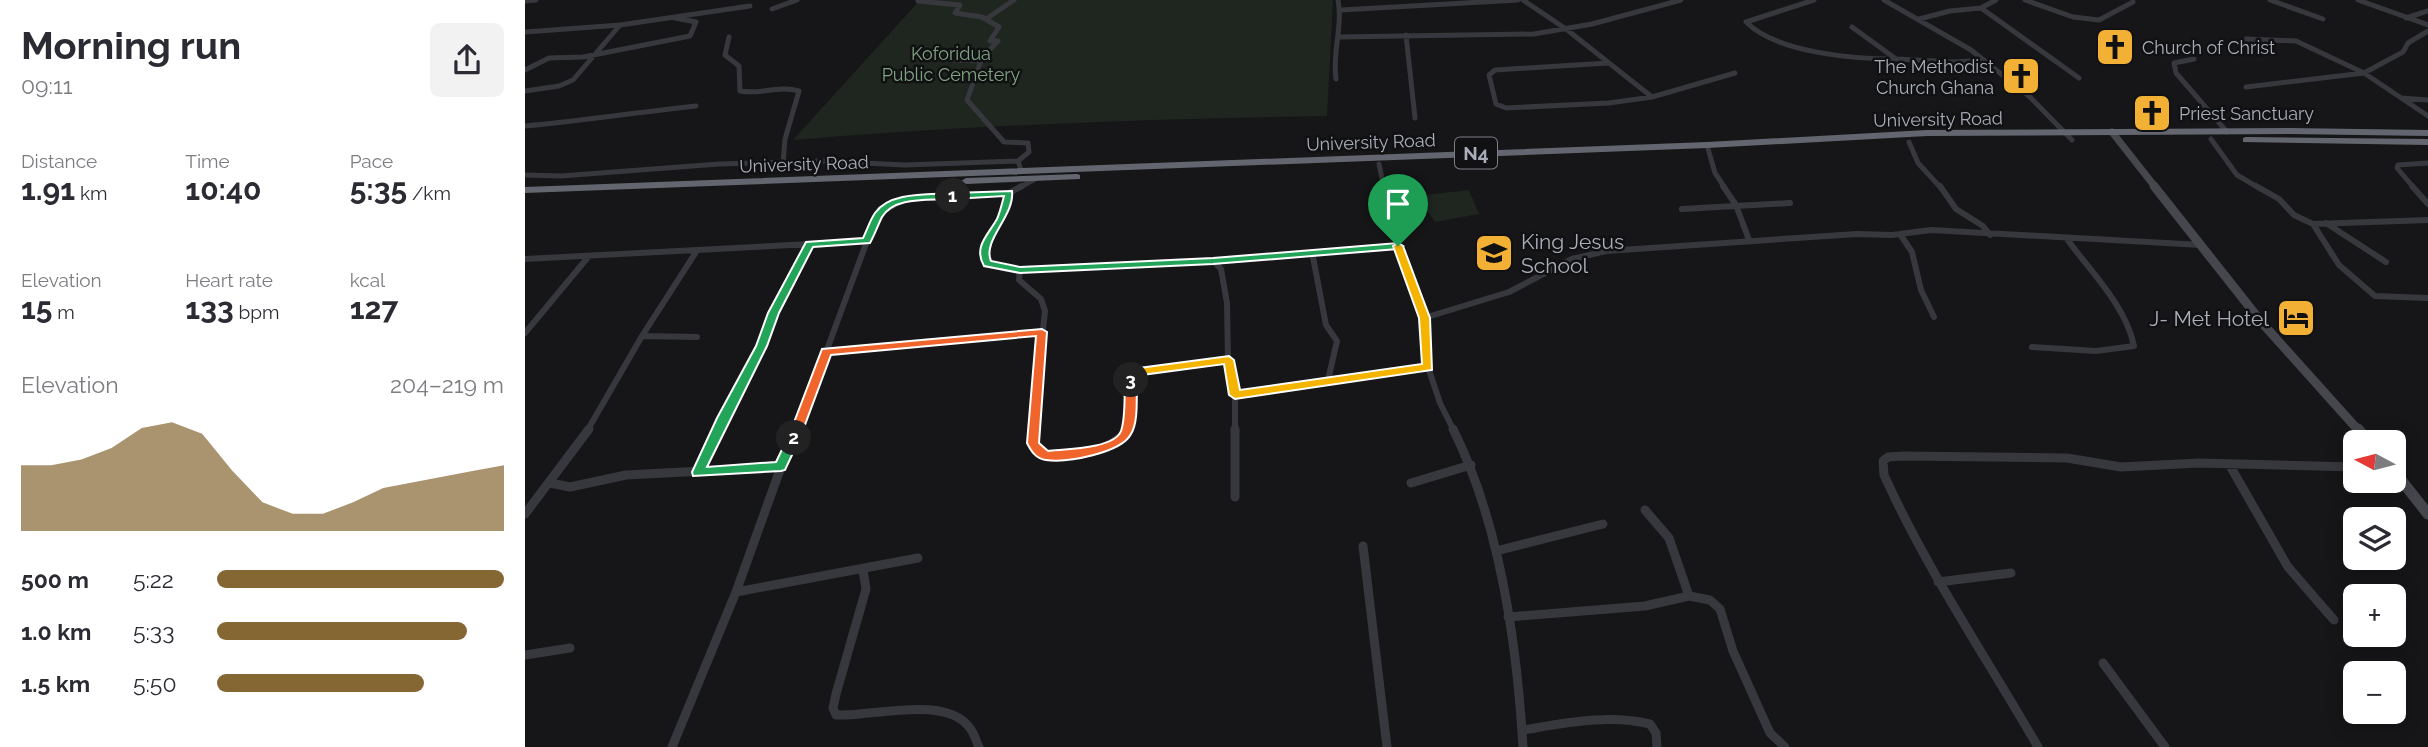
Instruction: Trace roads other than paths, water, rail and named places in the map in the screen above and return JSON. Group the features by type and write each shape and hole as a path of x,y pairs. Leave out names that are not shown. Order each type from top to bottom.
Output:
{"highway":[{"path":"2042,132 2050,127 2052,120"},
{"name":"University Road","path":"2115,136 2227,131 2428,133"},
{"name":"University Road","path":"525,198 1380,164 1708,148 1927,133 2042,132 2069,136"},
{"name":"University Road","path":"525,190 1019,166 2069,136 2428,142"}],"street":[{"path":"525,1 536,0"},
{"path":"772,9 797,0"},
{"path":"986,19 1014,0"},
{"path":"1336,79 1334,63 1341,10 1338,0"},
{"path":"1341,10 1518,0"},
{"path":"1523,0 1566,29 1652,97"},
{"path":"1338,37 1534,34 1566,29 1678,0"},
{"path":"1814,0 1746,22 1779,40 1824,55 1854,59 1955,62 1985,60"},
{"path":"1884,0 1958,40 2030,97 2069,136"},
{"path":"1919,19 1950,11 1981,8 1996,0"},
{"path":"2025,0 2073,17 2099,20 2133,2"},
{"path":"2270,0 2323,19"},
{"path":"2358,0 2428,26"},
{"path":"918,1 960,5 955,13 986,19 999,27 990,41 998,41 979,61 952,60"},
{"path":"525,32 620,25 750,6"},
{"path":"1981,8 2079,78"},
{"path":"2406,18 2428,11"},
{"path":"525,70 549,58 597,54 690,36 696,22 675,18"},
{"path":"525,91 559,86 573,80 620,25"},
{"path":"1852,27 1896,59"},
{"path":"2246,87 2364,73 2403,52 2408,43 2428,32"},
{"path":"1406,35 1415,118"},
{"path":"729,37 725,55 736,60 742,70 740,91 756,93 784,88 799,91 785,139 783,163"},
{"path":"2246,39 2294,40 2364,73 2428,116"},
{"path":"2194,59 2174,63 2176,73 2227,131"},
{"path":"525,175 561,176 629,170 823,161 1019,166 1029,152 1028,143 1004,142 967,100 979,61"},
{"path":"1608,63 1496,70 1489,75 1496,104 1507,108 1609,103 1652,97 1735,73"},
{"path":"2400,98 2428,100"},
{"path":"525,126 595,120 630,113 696,106"},
{"path":"2115,136 2263,324 2358,430"},
{"path":"2211,139 2237,175 2279,199 2294,215 2313,224 2339,265 2375,296 2428,298"},
{"path":"1909,142 1918,163 1938,183 1956,209 1983,226 1990,235"},
{"path":"1708,148 1715,173 1736,205 1748,240"},
{"path":"2428,163 2398,165 2397,168 2428,204"},
{"path":"1380,164 1398,246 1424,318 1428,367 1440,403 1471,465 1496,551 1519,673 1523,747"},
{"path":"672,747 736,592 781,467 804,415 880,212 905,199 1009,193 1035,179"},
{"path":"1009,193 1003,217 986,241 984,257 988,263 1020,270 1213,261 1398,246"},
{"path":"1682,209 1790,202"},
{"path":"2313,224 2428,220"},
{"path":"2325,222 2386,262"},
{"path":"1424,318 1509,292 1571,259 1618,250 1931,230 2201,245"},
{"path":"1901,234 1915,260 1919,285 1934,317"},
{"path":"2032,346 2094,351 2122,350 2134,346 2134,338 2124,320 2067,239"},
{"path":"525,260 696,253 867,241"},
{"path":"698,472 729,406 762,346 773,313 810,244"},
{"path":"1312,252 1326,325 1337,341 1328,380"},
{"path":"525,514 551,483 591,426 642,336 696,253"},
{"path":"525,333 589,256"},
{"path":"1213,261 1221,270 1227,303 1229,360 1235,395 1235,497"},
{"path":"1020,270 1019,280 1041,299 1045,311 1033,443 1037,451 1047,456 1106,449 1120,441 1127,431 1131,379 1139,372 1229,360"},
{"path":"826,352 1042,332"},
{"path":"642,336 697,337"},
{"path":"1235,395 1428,367"},
{"path":"2038,747 1974,636 1938,582 1884,475 1883,461 1888,457 2067,458 2121,467 2229,464 2343,467"},
{"path":"2229,464 2290,571 2312,600 2334,620"},
{"path":"1412,483 1471,465"},
{"path":"551,483 570,487 626,475 781,467"},
{"path":"2406,487 2428,514"},
{"path":"2415,499 2428,501"},
{"path":"1645,510 1662,523 1671,541 1689,596"},
{"path":"1496,551 1603,524"},
{"path":"1363,546 1387,747"},
{"path":"736,592 918,558"},
{"path":"863,570 866,589 836,694 833,708 836,715 860,717 904,710 937,711 963,718 974,730 979,747"},
{"path":"1938,582 2011,573"},
{"path":"1508,617 1645,606 1689,596 1710,600 1720,609 1733,652 1770,733 1785,747"},
{"path":"525,656 570,648"},
{"path":"2103,663 2165,747"},
{"path":"1523,730 1592,720 1637,720 1650,724 1656,733 1657,747"}],"place":[{"name":"Church of Christ","path":"2115,47"},
{"name":"The Methodist Church Ghana","path":"2021,76"},
{"name":"Priest Sanctuary","path":"2152,113"},
{"name":"King Jesus School","path":"1494,253"},
{"name":"J- Met Hotel","path":"2296,318"}],"park label":[{"name":"Koforidua Public Cemetery","path":"951,63"}]}
